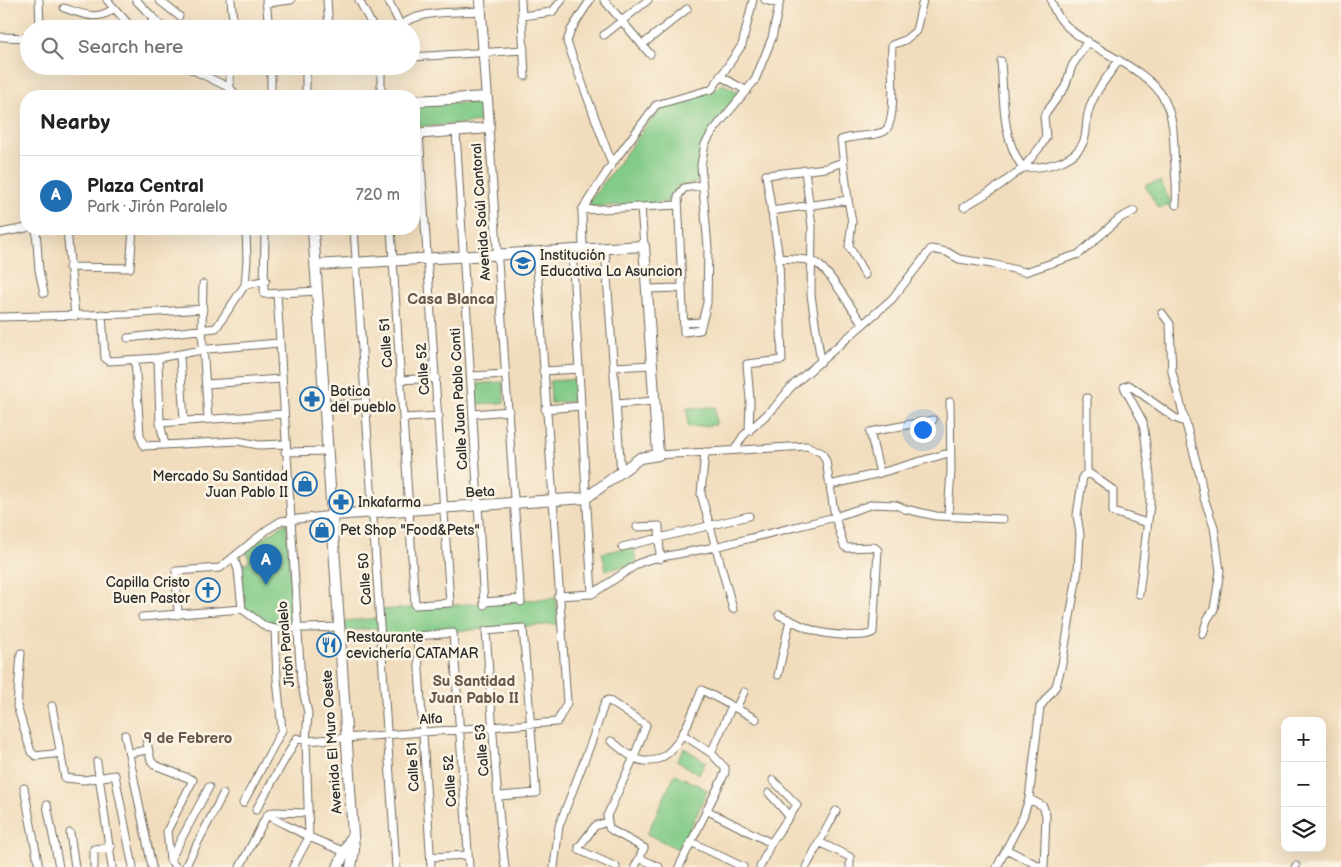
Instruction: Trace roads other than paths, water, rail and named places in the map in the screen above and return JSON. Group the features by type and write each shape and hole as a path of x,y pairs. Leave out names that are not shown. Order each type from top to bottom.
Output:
{"street":[{"path":"39,0 40,20"},
{"path":"107,0 125,20"},
{"path":"136,0 154,19"},
{"path":"158,0 179,16"},
{"path":"231,0 233,20"},
{"path":"268,20 266,2 291,0"},
{"path":"327,0 328,20"},
{"path":"358,0 369,20"},
{"path":"388,0 395,20"},
{"name":"Avenida Saúl Cantoral","path":"480,0 521,601 484,603"},
{"path":"521,0 525,76"},
{"path":"522,16 552,12 562,0"},
{"path":"590,0 571,30 567,42 612,164"},
{"path":"604,0 650,54"},
{"path":"604,34 648,0"},
{"path":"583,250 582,210 612,164 656,105 712,88 742,44 753,0"},
{"path":"702,185 681,190 678,205 684,323 702,322 707,303 708,248 701,165 705,144 713,131 755,80 764,60 780,2 765,0"},
{"path":"865,276 849,246 852,222 848,200 843,138 871,136 886,131 889,128 893,110 892,46 905,40 916,31 923,0"},
{"path":"1051,0 1054,13 1066,26 1119,60 1157,88 1164,100 1175,136 1176,205"},
{"path":"64,8 97,17 106,16 114,8"},
{"path":"642,45 686,9"},
{"path":"408,20 428,14 480,11"},
{"path":"2,37 20,38"},
{"path":"964,207 999,186 1023,168 1046,137 1044,116 1064,87 1072,66 1088,41"},
{"path":"420,56 524,50"},
{"path":"1023,168 1039,168 1066,159 1080,148 1084,139 1089,108 1119,60"},
{"path":"1001,61 1007,130 1016,157 1023,168"},
{"path":"203,75 230,88 230,75"},
{"path":"271,75 271,90"},
{"path":"306,75 306,90"},
{"path":"381,75 381,90"},
{"path":"720,76 747,90"},
{"path":"420,101 486,97"},
{"path":"420,134 489,128"},
{"name":"Calle Juan Pablo Conti","path":"456,131 484,603"},
{"path":"749,431 750,400 747,364 782,360 779,258 770,211 766,175 826,168 844,162"},
{"path":"805,170 813,262 811,295 821,362"},
{"name":"Calle 52","path":"414,605 450,603 428,259 420,176"},
{"path":"770,211 848,200"},
{"path":"582,210 678,205"},
{"path":"641,208 658,455"},
{"path":"735,449 749,431 774,408 791,387 892,299 932,249 947,252 959,259 1026,272 1078,254 1120,218 1134,211"},
{"path":"0,233 20,229"},
{"path":"36,235 38,264 44,293"},
{"path":"67,235 75,316"},
{"path":"70,267 130,268 133,235"},
{"path":"128,338 202,330 218,326 245,285 246,235"},
{"path":"265,235 266,280 264,294 317,291"},
{"name":"Avenida El Muro Oeste","path":"313,235 354,858 351,867"},
{"name":"Calle 50","path":"355,235 396,867"},
{"name":"Calle 51","path":"391,235 414,605"},
{"path":"315,265 644,246"},
{"path":"605,248 621,473"},
{"path":"572,250 592,594"},
{"path":"536,252 558,596 592,594 639,563 835,517 852,510 883,503 936,516 948,515 1004,519"},
{"path":"779,258 813,262 819,265 842,292 863,324"},
{"path":"245,285 266,280"},
{"path":"203,284 202,330 208,419"},
{"path":"647,289 682,288"},
{"name":"Jirón Paralelo","path":"277,294 300,681 308,713 306,741 309,837"},
{"path":"0,317 159,313 203,309"},
{"path":"1162,313 1170,324 1172,372 1200,476 1204,498 1214,527 1220,571 1214,609 1207,620 1203,634"},
{"path":"102,314 106,360 136,360 180,356 204,350 279,343"},
{"path":"180,356 184,421"},
{"path":"158,358 160,423 165,445"},
{"path":"136,360 140,435 144,446 238,441 259,445 285,444"},
{"path":"614,367 652,365"},
{"path":"543,372 578,369"},
{"path":"470,376 506,374"},
{"path":"400,380 436,378"},
{"path":"206,384 281,379"},
{"path":"1139,594 1150,476 1143,422 1124,387 1128,385 1175,418 1185,422"},
{"path":"997,867 1023,817 1029,799 1040,707 1056,686 1062,664 1078,570 1079,498 1083,476 1087,473 1087,398"},
{"path":"616,404 655,401"},
{"path":"948,515 950,402"},
{"path":"325,405 366,403"},
{"path":"545,409 581,406"},
{"path":"473,414 509,411"},
{"path":"160,423 283,414"},
{"path":"403,418 439,416"},
{"path":"880,474 870,432 933,420"},
{"path":"586,498 640,458 735,449 812,446 822,453 835,517 846,547 874,547 878,550 873,632 868,636 832,634 816,631 779,615"},
{"path":"285,452 328,450"},
{"path":"705,452 701,494 733,609"},
{"path":"830,485 880,474 945,454"},
{"path":"1087,473 1113,490 1113,512 1147,523"},
{"name":"Beta","path":"178,615 176,571 220,568 268,529 290,519 586,498"},
{"path":"622,546 660,539 749,516"},
{"path":"637,528 659,526 660,559"},
{"path":"234,558 238,570 242,610"},
{"name":"Alfa","path":"306,741 346,736 557,722 567,702 558,596"},
{"path":"142,617 242,610 266,628 297,629 338,626"},
{"path":"778,676 790,620"},
{"name":"Calle 53","path":"505,867 486,631 523,628 532,724"},
{"path":"242,802 282,730 275,629"},
{"name":"Calle 52","path":"453,633 469,867"},
{"name":"Calle 51","path":"431,867 417,636 453,633"},
{"path":"21,653 16,706 31,752 36,756 61,753"},
{"path":"610,741 634,758 644,761 664,756 672,750 682,734 702,690 756,719"},
{"path":"711,753 734,707 744,692"},
{"path":"554,867 560,826 606,700 646,725 634,758 607,816 607,822 613,831 644,848 635,867"},
{"path":"52,706 65,778 99,778 115,775 133,867"},
{"path":"499,796 536,793 532,724"},
{"path":"679,867 724,773 723,764 711,753 682,734"},
{"path":"125,735 152,867"},
{"path":"146,738 154,765 193,780 167,831 170,860 176,867"},
{"path":"256,810 297,738 306,741"},
{"path":"129,753 148,750"},
{"path":"97,762 111,847 112,867"},
{"path":"760,867 771,843 797,805 773,780"},
{"path":"170,860 209,787"},
{"path":"24,788 39,867"},
{"path":"769,793 789,816"},
{"path":"185,867 223,794"},
{"path":"1006,849 1042,867 1046,815 1043,806 1029,799"},
{"path":"47,805 59,867"},
{"path":"706,810 771,843"},
{"path":"806,867 836,811"},
{"path":"240,867 267,815 273,812 308,813"},
{"path":"267,815 309,837 345,852"},
{"path":"607,822 595,826 578,849 579,852 616,867"},
{"path":"70,833 75,867"},
{"name":"Avenida El Muro Oeste","path":"338,867 352,834"},
{"path":"293,867 309,837"},
{"path":"691,842 743,867"},
{"path":"819,842 850,857 850,867"},
{"path":"94,867 94,848 111,847"},
{"path":"431,857 468,855"},
{"path":"639,858 659,867"}],"place":[{"name":"Institución Educativa La Asuncion","path":"523,263"},
{"name":"Botica del pueblo","path":"312,399"},
{"name":"Mercado Su Santidad Juan Pablo II","path":"305,484"},
{"name":"Inkafarma","path":"341,502"},
{"name":"Pet Shop \"Food&Pets\"","path":"322,530"},
{"name":"Plaza Central","path":"266,585"},
{"name":"Capilla Cristo Buen Pastor","path":"208,590"},
{"name":"Restaurante cevichería CATAMAR","path":"329,645"}],"district":[{"name":"Casa Blanca","path":"451,299"},
{"name":"Su Santidad Juan Pablo II","path":"474,690"},
{"name":"9 de Febrero","path":"188,738"}]}
